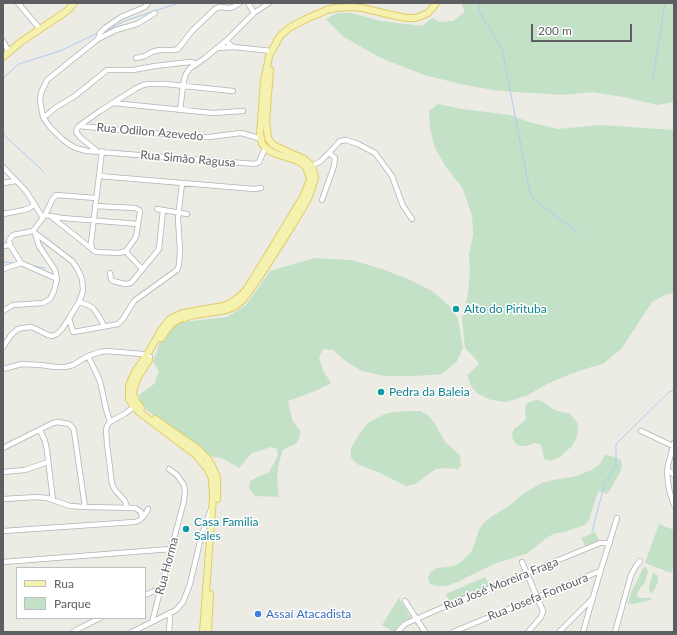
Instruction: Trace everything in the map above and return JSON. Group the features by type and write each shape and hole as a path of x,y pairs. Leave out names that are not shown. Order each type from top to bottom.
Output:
{"main road":[{"path":"3,57 22,41 64,13 74,3"},
{"path":"148,356 164,326 174,317 183,313 232,303 246,290 300,203 309,182 310,178 308,170 305,166 298,161 276,154 265,148 260,139 264,81 269,56 280,36 289,28 306,19 335,8 362,8 396,16 415,18 428,13 436,3"},
{"path":"272,51 266,127 268,138 272,144 285,151"},
{"path":"208,632 217,499 217,477 207,458 198,449 136,405 129,399 128,394 132,379 161,337 173,323 186,317 226,310 246,297 308,199 314,185 315,178 312,166 304,159 285,151 271,146 265,148"},
{"path":"148,356 152,361 135,384 133,392 138,411 196,455 202,461 212,478 213,504 210,517 203,632"}],"street":[{"path":"18,3 40,29"},
{"path":"98,39 100,33 121,17 145,7 148,3"},
{"path":"136,58 159,50 178,49 192,31 215,9 219,7 232,7 240,3"},
{"path":"248,3 254,12"},
{"path":"180,110 183,86 188,70 227,40 254,12 269,3"},
{"path":"99,151 82,150 70,145 62,139 43,117 40,101 41,93 47,80 98,39 116,30 137,24 154,13"},
{"path":"227,40 233,47"},
{"path":"3,41 9,52"},
{"path":"217,48 233,47 272,51"},
{"path":"43,117 74,96 107,70 133,70 190,62 197,64"},
{"path":"99,151 78,135 76,132 77,129 79,126 113,103 143,85 155,84 233,91"},
{"path":"113,103 213,113 243,111"},
{"name":"Rua Odilon Azevedo","path":"79,126 196,137 242,133 260,139 268,138"},
{"path":"312,166 321,161 340,141 346,140 358,144 374,153 392,176 403,206 412,219"},
{"name":"Rua Simão Ragusa","path":"99,151 255,164 259,162 265,148"},
{"path":"92,249 91,243 99,176 99,151"},
{"path":"322,200 334,166 335,158 329,153"},
{"path":"3,167 26,191 44,217"},
{"path":"99,176 254,189 261,188"},
{"path":"3,183 16,181"},
{"path":"69,318 73,332 116,324 121,321 134,301 144,292 178,269 180,250 178,212 182,183"},
{"path":"34,232 56,195 96,198"},
{"path":"3,214 24,210 30,208 34,204"},
{"path":"51,217 94,251 119,253 126,251 136,237 140,216 139,210 135,208 96,206"},
{"path":"157,209 187,214"},
{"path":"110,272 111,279 113,281 128,284 131,283 159,249 164,210"},
{"path":"44,217 138,224"},
{"path":"3,311 13,305 46,302 50,299 54,291 57,279 54,270 39,246 34,232"},
{"path":"3,347 11,335 23,328 31,327 48,336 58,334 79,302 83,290 82,279 72,261 34,232 13,235 9,240 10,245 21,263 57,279"},
{"path":"3,246 10,245"},
{"path":"126,251 142,269"},
{"path":"4,270 21,263"},
{"path":"79,302 93,308 104,326"},
{"path":"3,369 22,364 66,367 73,365 88,356 107,351 142,354 148,356"},
{"path":"88,356 100,381 110,422"},
{"path":"126,413 128,394"},
{"path":"127,507 125,501 115,490 112,484 106,430 110,422 126,413 136,405"},
{"path":"3,448 53,423 67,423 74,431 85,507"},
{"path":"40,430 45,441 53,500"},
{"path":"641,431 673,445 668,470 668,483 674,505"},
{"path":"3,472 25,470 48,462"},
{"name":"Rua Horma","path":"152,622 181,513 185,491 181,479 169,469"},
{"path":"668,470 674,475"},
{"path":"668,483 674,479"},
{"path":"3,499 37,497 53,500 66,505 135,508 140,510 142,517"},
{"path":"3,531 135,522 140,520 148,509"},
{"path":"132,632 138,631 169,613 179,607 183,602 201,537 210,517"},
{"path":"583,632 617,518"},
{"name":"Rua José Moreira Fraga","path":"397,632 405,624 416,619 600,544 610,543"},
{"path":"3,562 171,549"},
{"path":"615,632 631,575 640,561"},
{"path":"522,562 543,611 541,617 528,632"},
{"name":"Rua Josefa Fontoura","path":"453,632 600,571"},
{"path":"146,595 161,588"},
{"path":"558,632 593,598"},
{"path":"405,601 425,632"},
{"path":"169,613 169,632"},
{"path":"73,632 98,619"}],"green space":[{"path":"461,3 674,3 674,102 658,105 592,92 563,95 500,91 465,85 424,75 381,58 344,37 326,19 337,13 351,13 381,21 422,26 432,18 439,22 453,21 465,12"},
{"path":"438,104 462,109 510,115 529,122 558,129 601,125 674,130 674,293 665,295 652,302 622,348 603,364 568,375 547,384 528,395 507,402 491,400 477,393 471,386 467,375 479,364 465,348 462,319 468,294 470,272 469,255 473,235 472,216 463,189 446,167 435,148 430,128 429,111"},
{"path":"315,258 351,260 379,268 408,279 432,291 451,307 458,319 463,348 457,361 442,374 416,376 385,376 362,371 344,360 333,350 323,349 319,358 324,372 331,383 315,391 288,401 292,420 301,432 297,443 283,450 279,462 277,479 279,497 255,496 249,488 250,481 269,472 278,456 277,449 271,447 252,453 239,468 224,459 210,456 141,406 139,395 154,384 159,371 153,362 160,342 172,327 182,322 227,317 246,305 270,271"},
{"path":"537,400 555,410 570,414 577,422 577,437 572,446 560,457 550,461 544,459 540,444 535,443 527,446 521,446 516,444 513,439 512,434 514,429 526,419 526,404"},
{"path":"420,411 429,416 445,442 460,455 461,465 458,469 436,469 416,484 406,486 378,472 359,465 351,458 351,448 362,430 369,422 387,413"},
{"path":"605,455 621,460 622,467 607,494 598,491 589,520 585,525 553,534 528,553 494,564 447,586 430,584 428,578 430,573 437,568 457,565 472,551 479,530 491,517 509,506 524,493 542,483 573,477 592,470 600,464"},
{"path":"659,524 674,530 674,566 671,573 645,563"},
{"path":"595,532 599,540 585,546 581,538"},
{"path":"646,567 648,572 645,582 637,595 639,598 652,598 651,600 633,604 628,603 632,590 643,568"},
{"path":"653,572 658,576 658,582 651,593 649,587"},
{"path":"485,577 490,586 449,602 446,594"},
{"path":"399,598 411,618 401,623 394,632 382,625"}],"waterway":[{"path":"107,30 127,20 179,3"},
{"path":"479,3 479,11 502,49 531,197 578,233"},
{"path":"653,77 665,3"},
{"path":"3,78 19,64 60,51 98,33"},
{"path":"3,134 44,172"},
{"path":"3,262 13,263"},
{"path":"34,266 45,268"},
{"path":"592,532 605,482 616,467 616,444 670,391 674,391"}],"place":[{"name":"Alto do Pirituba","path":"456,309"},
{"name":"Pedra da Baleia","path":"381,392"},
{"name":"Casa Familia Sales","path":"186,529"},
{"name":"Assaí Atacadista","path":"258,614"}]}
